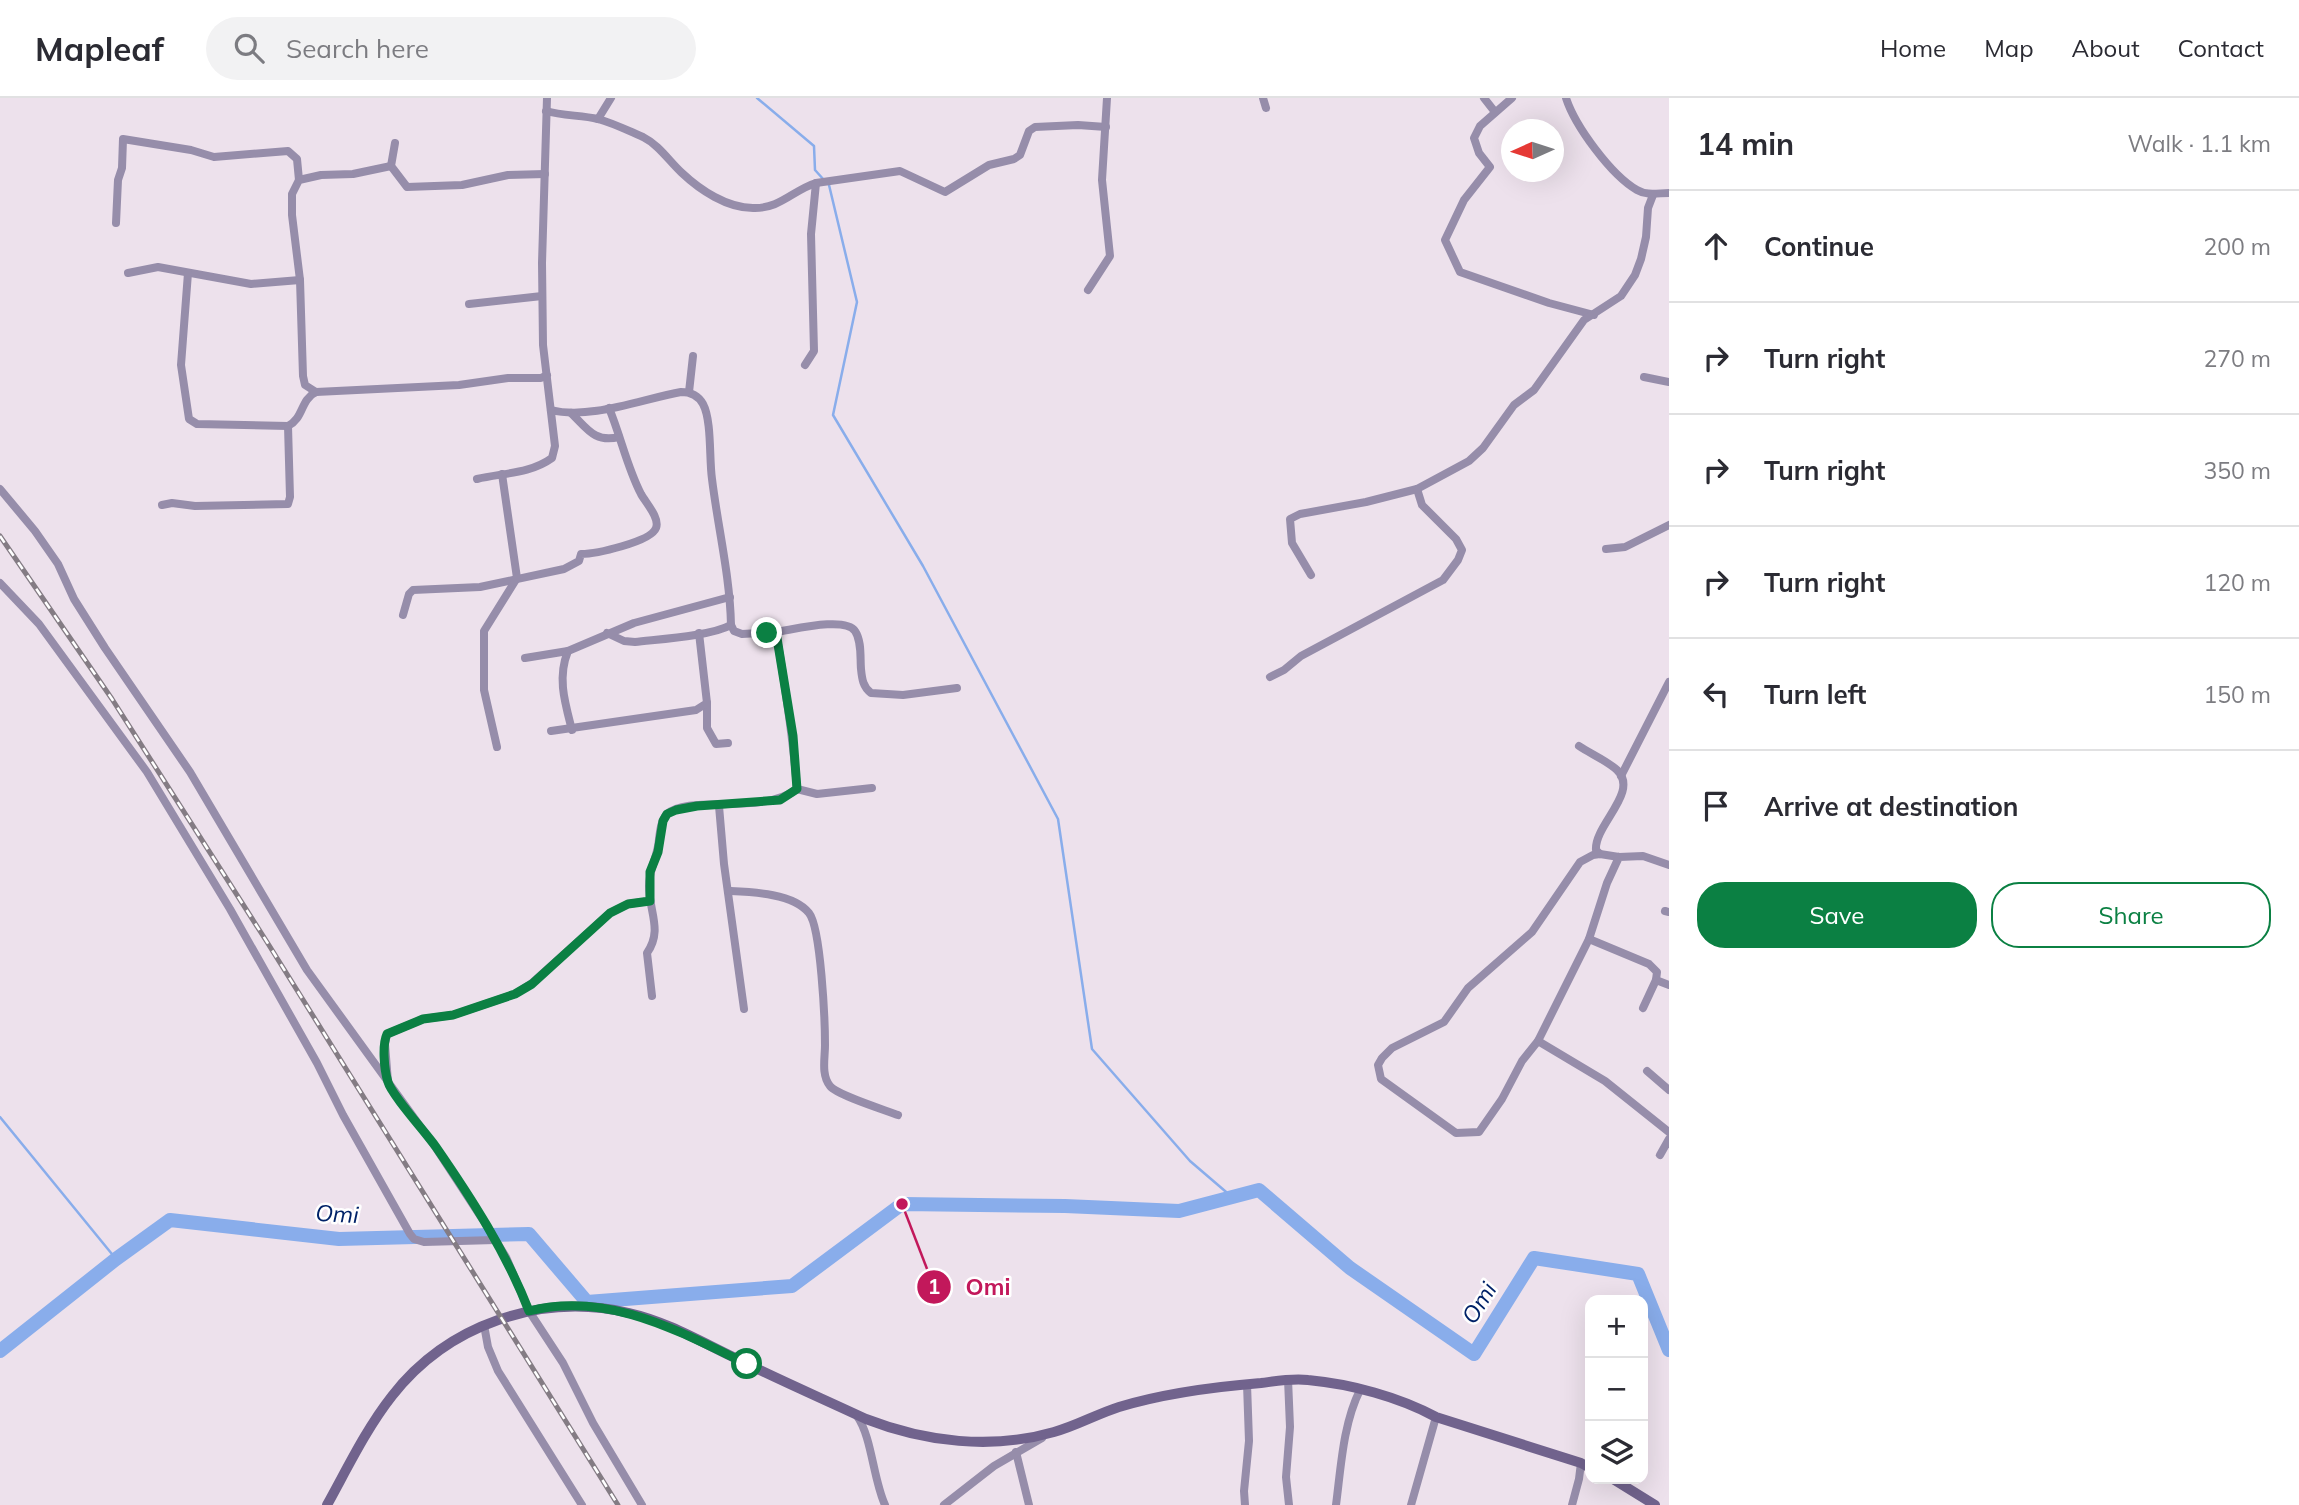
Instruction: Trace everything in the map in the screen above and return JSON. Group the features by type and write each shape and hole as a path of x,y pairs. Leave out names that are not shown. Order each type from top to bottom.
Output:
{"main road":[{"path":"327,1505 374,1421 402,1383 437,1352 484,1325 529,1311 553,1307 584,1306 645,1317 856,1414 898,1430 948,1440 1001,1441 1056,1432 1118,1407 1187,1391 1288,1379 1328,1382 1360,1390 1422,1410 1436,1418 1585,1464"},
{"path":"1621,1484 1655,1505"}],"street":[{"path":"477,479 544,464 552,458 555,446 543,345 547,98"},
{"path":"598,119 611,98"},
{"path":"1088,290 1110,256 1102,180 1107,98"},
{"path":"1263,98 1266,108"},
{"path":"1484,98 1495,112"},
{"path":"1512,98 1480,127 1474,138 1479,153 1490,167 1464,200 1445,240 1460,272 1537,299 1594,315"},
{"path":"1566,98 1590,141 1606,161 1638,191 1653,195 1669,193"},
{"path":"546,111 598,119 645,138 657,146 702,190 740,206 752,208 788,199 805,186 816,183 900,171 945,192 989,165 1020,155 1030,131 1035,127 1106,127"},
{"path":"116,223 123,139 191,150 214,157 288,151 297,159 299,180 292,194 292,215 300,280 305,386 316,392 458,385 508,378 541,379 547,375"},
{"path":"396,143 391,166 407,187 463,185 508,175 545,174"},
{"path":"299,180 321,175 353,174 391,166"},
{"path":"805,365 814,351 811,234 816,183"},
{"path":"1311,575 1292,543 1290,519 1300,514 1417,489 1469,461 1483,448 1505,414 1534,390 1584,320 1621,296 1635,275 1646,237 1648,208 1653,195"},
{"path":"128,273 158,267 251,284 300,280"},
{"path":"188,273 181,365 189,419 197,424 288,426 300,415 305,400 316,392"},
{"path":"469,304 542,296"},
{"path":"689,392 693,356"},
{"path":"1644,377 1669,382"},
{"path":"551,410 571,413 689,392 702,401 706,412 712,477 730,597 731,625 737,633 776,632 827,624 848,626 853,628 858,641 864,686 871,693 920,694 957,688"},
{"path":"403,615 409,594 418,589 480,587 564,569 579,561 581,554 628,544 655,531 657,526 654,515 637,487 609,408"},
{"path":"571,413 593,435 601,439 619,437"},
{"path":"162,505 288,505 288,426"},
{"path":"496,747 484,690 484,631 517,578 502,474"},
{"path":"0,489 58,564 74,599 190,772 307,970 436,1148 506,1257 529,1311 563,1363 593,1423 642,1505"},
{"path":"1270,677 1301,656 1443,580 1462,550 1456,539 1422,505 1417,489"},
{"path":"1606,549 1625,547 1669,525"},
{"path":"0,583 39,624 147,772 230,909 410,1234 414,1239 424,1242 495,1240"},
{"path":"525,658 568,651 634,623 730,597"},
{"path":"607,633 624,641 635,642 722,630 731,625"},
{"path":"776,632 793,736 797,789"},
{"path":"699,633 707,728 716,744 728,743"},
{"path":"568,651 563,667 562,689 572,730"},
{"path":"1621,776 1669,682"},
{"path":"551,731 696,710 707,703"},
{"path":"1579,746 1616,769 1624,784 1621,796 1596,839 1596,850 1600,854"},
{"path":"652,996 647,953 654,942 656,932 650,901 650,872 667,814 697,806 780,800 797,789 817,794 872,788"},
{"path":"719,806 744,1009"},
{"path":"1619,858 1606,883 1589,939 1538,1041 1522,1061 1502,1099 1479,1132 1456,1133 1381,1079 1378,1065 1382,1058 1392,1048 1444,1022 1468,988 1532,932 1580,862 1600,854 1619,858 1643,856 1669,865"},
{"path":"728,891 778,897 808,911 814,921 819,964 824,1069 827,1082 841,1094 898,1115"},
{"path":"388,1083 384,1044 387,1034 423,1019 453,1015 515,994 532,984 610,913 628,904 650,901"},
{"path":"1589,939 1649,964 1657,972 1643,1008"},
{"path":"1656,980 1669,985"},
{"path":"1538,1041 1605,1081 1669,1132"},
{"path":"1647,1071 1669,1090"},
{"path":"1660,1155 1669,1139"},
{"path":"484,1325 488,1347 498,1371 582,1505"},
{"path":"1288,1379 1290,1427 1286,1477 1289,1505"},
{"path":"1245,1505 1249,1440 1247,1384"},
{"path":"1336,1505 1348,1424 1360,1390"},
{"path":"856,1414 866,1428 866,1441 876,1471 878,1490 885,1505"},
{"path":"1410,1505 1436,1418"},
{"path":"944,1505 994,1466 1056,1432"},
{"path":"1016,1452 1029,1505"},
{"path":"1572,1505 1585,1470"}],"waterway":[{"path":"757,98 814,146 815,170 824,180"},
{"path":"829,185 857,302 833,415 923,566 1058,819 1092,1049 1190,1161 1232,1197"},
{"path":"0,1117 116,1259"},
{"name":"Omi","path":"0,1351 170,1220 339,1239 529,1234 587,1302 792,1286 902,1204 1065,1206 1179,1211 1259,1190 1350,1268 1474,1354 1534,1258 1638,1274 1669,1350"}],"railway":[{"path":"0,536 112,699 267,942 618,1505"}],"place":[{"name":"Omi","path":"902,1204"}],"route":[{"path":"747,1364 660,1322 630,1313 584,1306 529,1311 506,1257 436,1148 388,1083 384,1044 387,1034 402,1027 423,1019 453,1015 515,994 532,984 610,913 628,904 650,901 650,872 667,814 697,806 765,803 787,797 797,789 793,736 776,632 767,633"}]}
